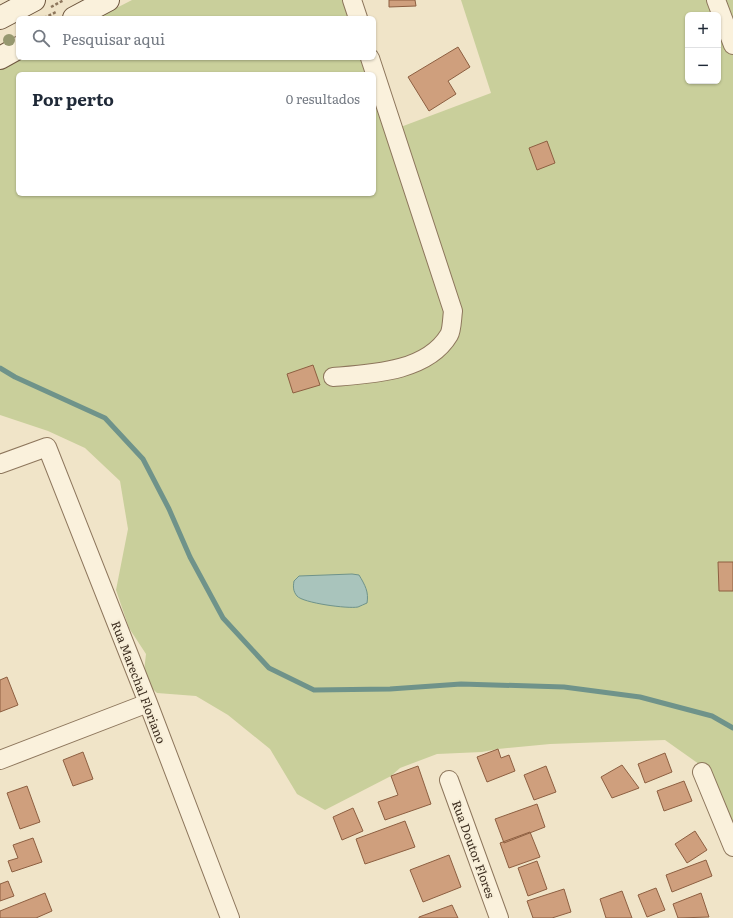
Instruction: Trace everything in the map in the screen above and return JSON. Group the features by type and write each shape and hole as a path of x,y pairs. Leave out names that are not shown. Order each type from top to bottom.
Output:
{"main road":[{"path":"3,17 34,0"},
{"path":"78,16 108,0"},
{"path":"0,58 16,49"}],"street":[{"path":"352,0 357,16"},
{"path":"716,0 733,45"},
{"path":"371,60 375,72"},
{"path":"332,377 385,372 413,363 435,353 450,334 453,311 376,76"},
{"name":"Rua Marechal Floriano","path":"0,464 47,447 148,703 230,918"},
{"path":"0,760 148,703"},
{"path":"702,772 733,848"},
{"name":"Rua Doutor Flores","path":"449,780 499,918"}],"green space":[{"path":"132,0 347,0 352,16 101,16"},
{"path":"461,0 733,0 733,836 706,769 665,740 550,744 482,752 437,754 400,768 391,776 325,810 297,794 270,749 228,715 196,696 157,693 143,680 146,654 129,628 116,590 128,529 120,481 85,448 48,431 0,415 0,63 16,59 16,60 367,60 370,72 16,72 16,196 376,196 376,89 390,131 491,93"}],"water":[{"path":"359,575 367,592 367,603 358,607 336,606 308,601 301,599 294,591 294,581 299,576"}],"building":[{"path":"389,0 415,0 416,6 389,7"},
{"path":"458,47 470,67 448,81 456,94 429,111 408,77"},
{"path":"547,141 555,163 537,170 529,148"},
{"path":"313,365 320,385 293,393 287,374"},
{"path":"718,562 733,562 733,591 719,591"},
{"path":"7,677 18,705 0,712 0,680"},
{"path":"498,749 501,758 509,755 515,771 487,782 477,757"},
{"path":"83,752 93,779 73,786 63,760"},
{"path":"665,753 672,772 645,783 638,764"},
{"path":"622,765 639,788 612,798 601,777"},
{"path":"418,766 431,804 385,820 378,802 398,795 391,776"},
{"path":"546,766 556,792 534,800 524,775"},
{"path":"684,781 692,801 664,811 657,791"},
{"path":"27,786 40,822 20,829 7,793"},
{"path":"537,804 545,827 504,843 495,819"},
{"path":"353,808 363,831 342,840 333,817"},
{"path":"405,821 415,847 365,864 356,839"},
{"path":"695,831 707,850 687,863 675,844"},
{"path":"530,832 540,857 509,868 500,843"},
{"path":"33,838 42,862 12,872 8,861 18,858 13,845"},
{"path":"449,855 461,887 423,902 410,870"},
{"path":"706,860 712,876 672,892 666,875"},
{"path":"537,861 547,889 528,896 518,868"},
{"path":"8,881 14,896 0,901 0,884"},
{"path":"656,888 665,910 647,917 638,895"},
{"path":"564,889 571,912 552,918 533,918 527,901"},
{"path":"622,891 632,918 606,918 600,899"},
{"path":"45,893 52,911 36,918 0,918 0,911"},
{"path":"701,893 709,917 678,918 673,904"},
{"path":"452,905 458,918 419,918 419,917"}],"waterway":[{"path":"0,368 15,377 105,418 143,459 169,509 190,557 223,618 269,668 314,690 390,689 461,684 564,687 640,697 712,716 733,728"}]}
